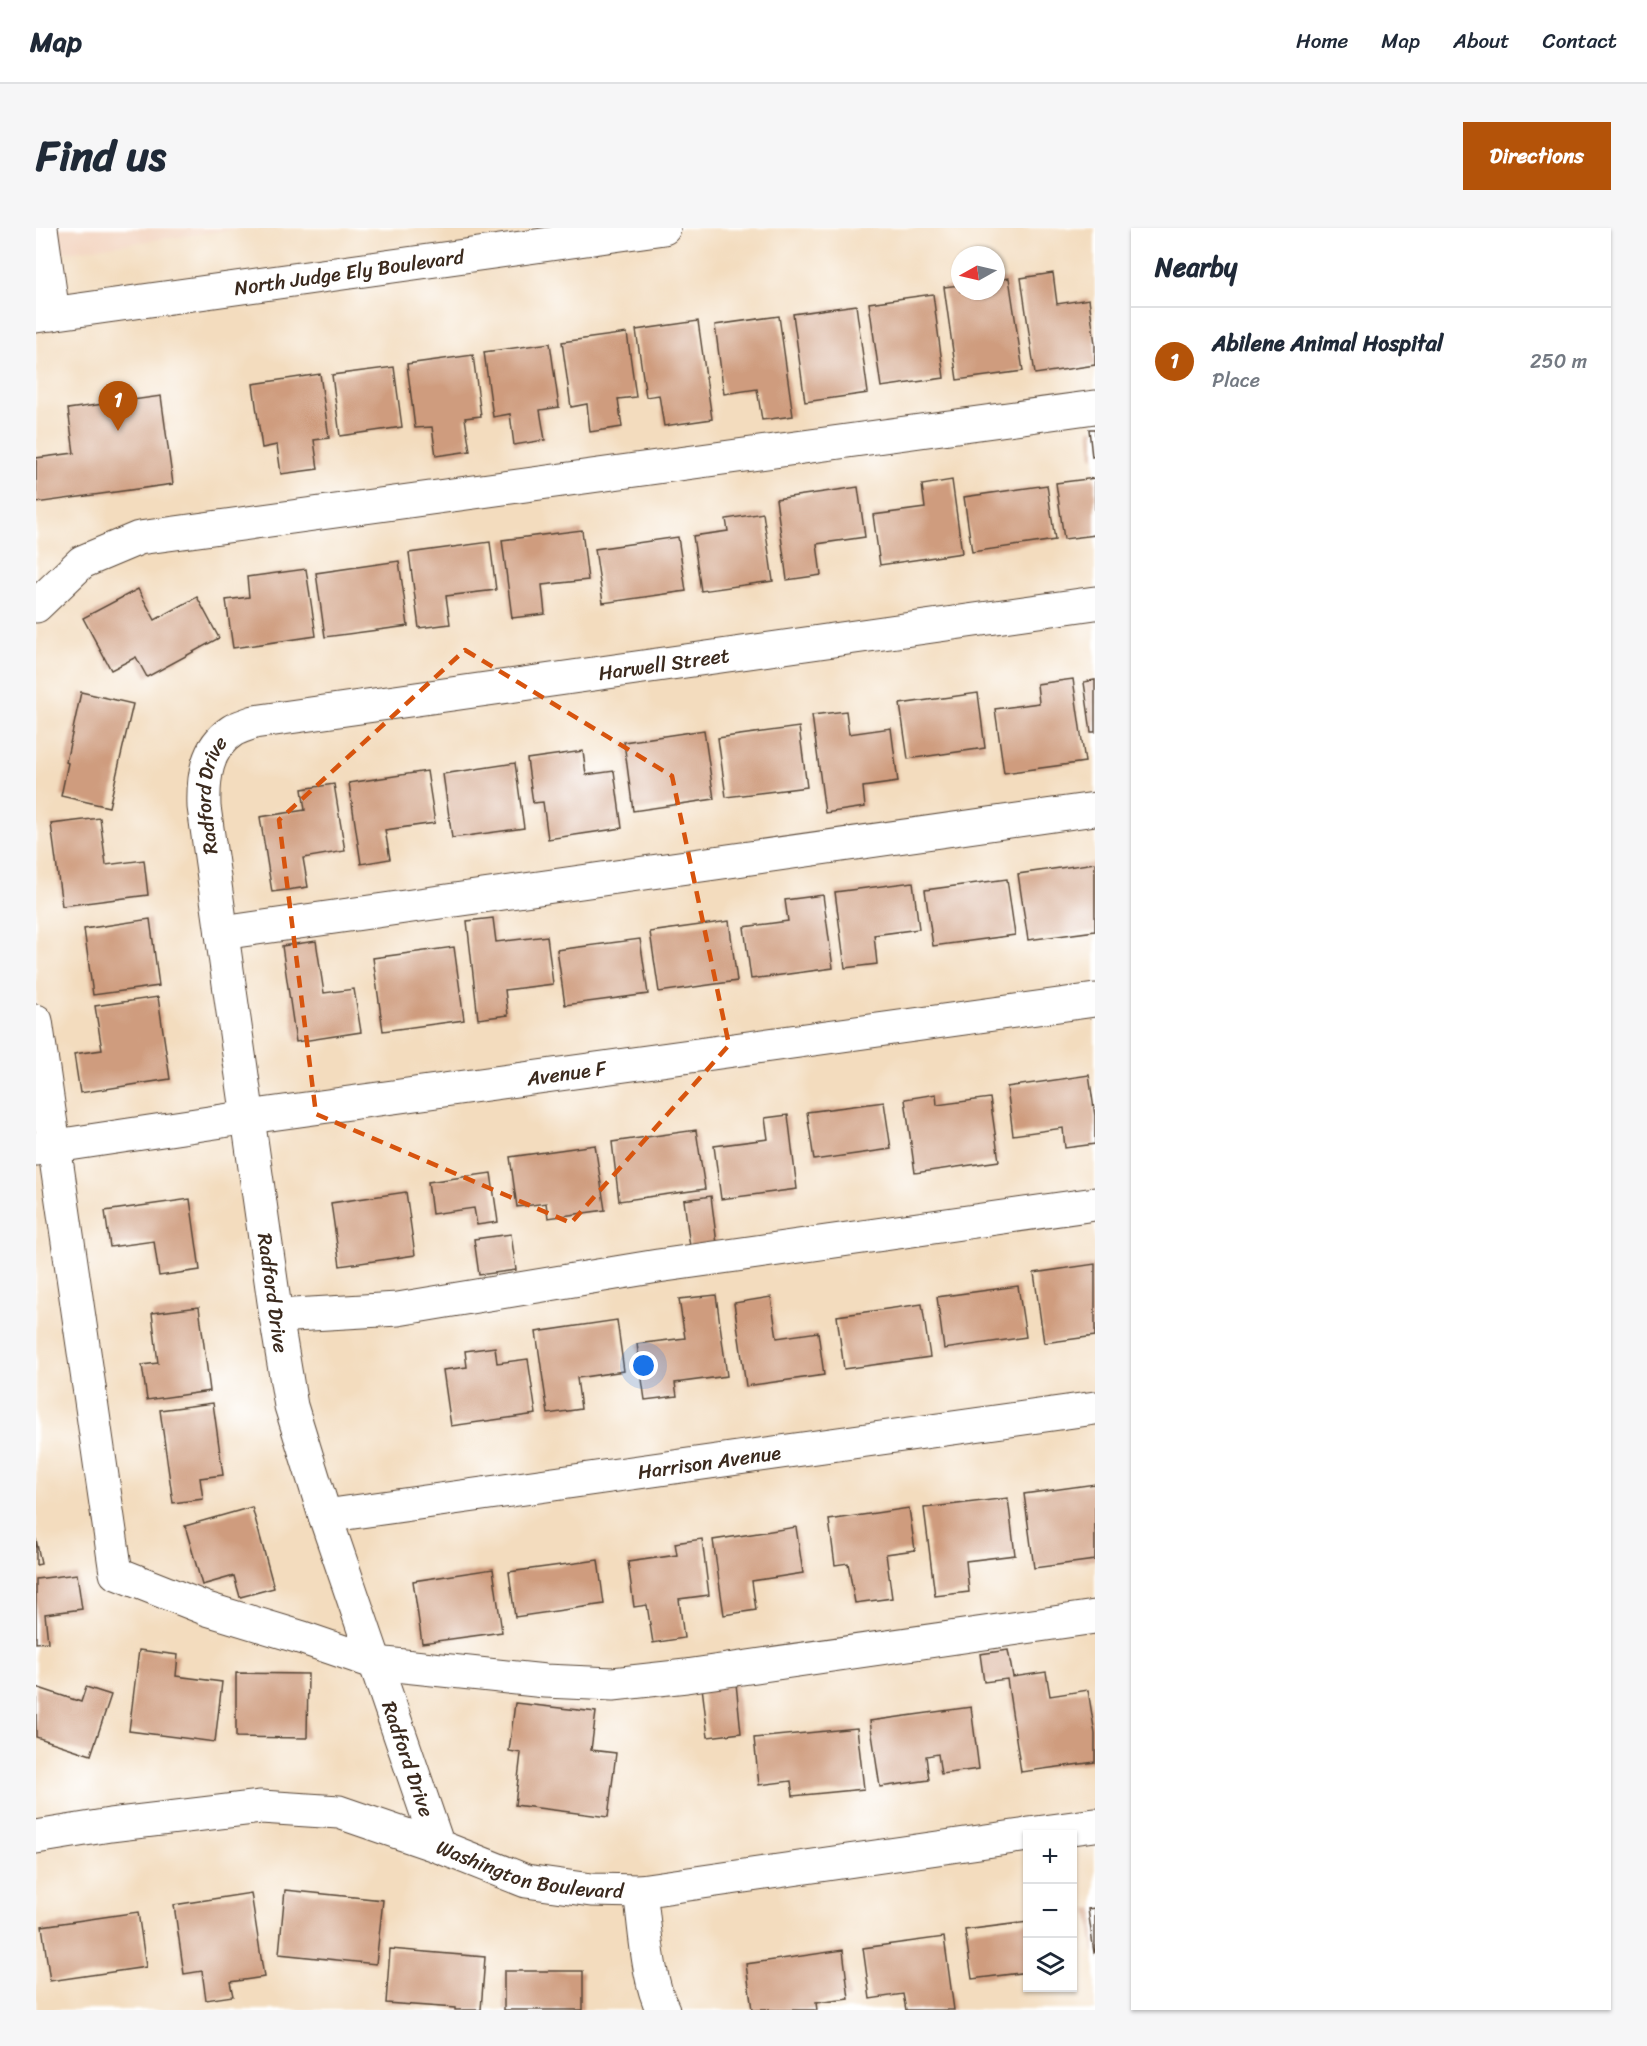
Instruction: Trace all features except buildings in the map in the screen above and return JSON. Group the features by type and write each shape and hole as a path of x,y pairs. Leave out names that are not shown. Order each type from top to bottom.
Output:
{"street":[{"path":"41,228 44,315"},
{"name":"North Judge Ely Boulevard","path":"44,315 535,237 664,228"},
{"path":"36,606 82,562 139,538 1095,407"},
{"name":"Harwell Street","path":"232,730 266,720 1095,603"},
{"name":"Radford Drive","path":"232,730 213,749 203,780 204,807 276,1316 291,1406 325,1516 438,1846"},
{"path":"222,933 1095,809"},
{"name":"Avenue F","path":"45,1147 1095,1000"},
{"path":"36,1021 45,1147 116,1573 207,1609 376,1663 545,1681 613,1684 686,1676 1095,1617"},
{"path":"276,1316 398,1309 658,1266 1095,1204"},
{"name":"Harrison Avenue","path":"325,1516 1095,1408"},
{"name":"Washington Boulevard","path":"36,1837 110,1825 261,1807 339,1812 438,1846 526,1881 591,1890 640,1891 1023,1836"},
{"name":"Washington Boulevard","path":"1062,1830 1095,1825"},
{"path":"640,1891 652,1970 658,2000 663,2010"}],"highlighted area":[{"path":"465,650 672,776 729,1045 571,1223 316,1114 279,820"}],"shaded area":[{"path":"36,228 245,228 36,256"}],"place":[{"name":"Abilene Animal Hospital","path":"118,431"}]}
